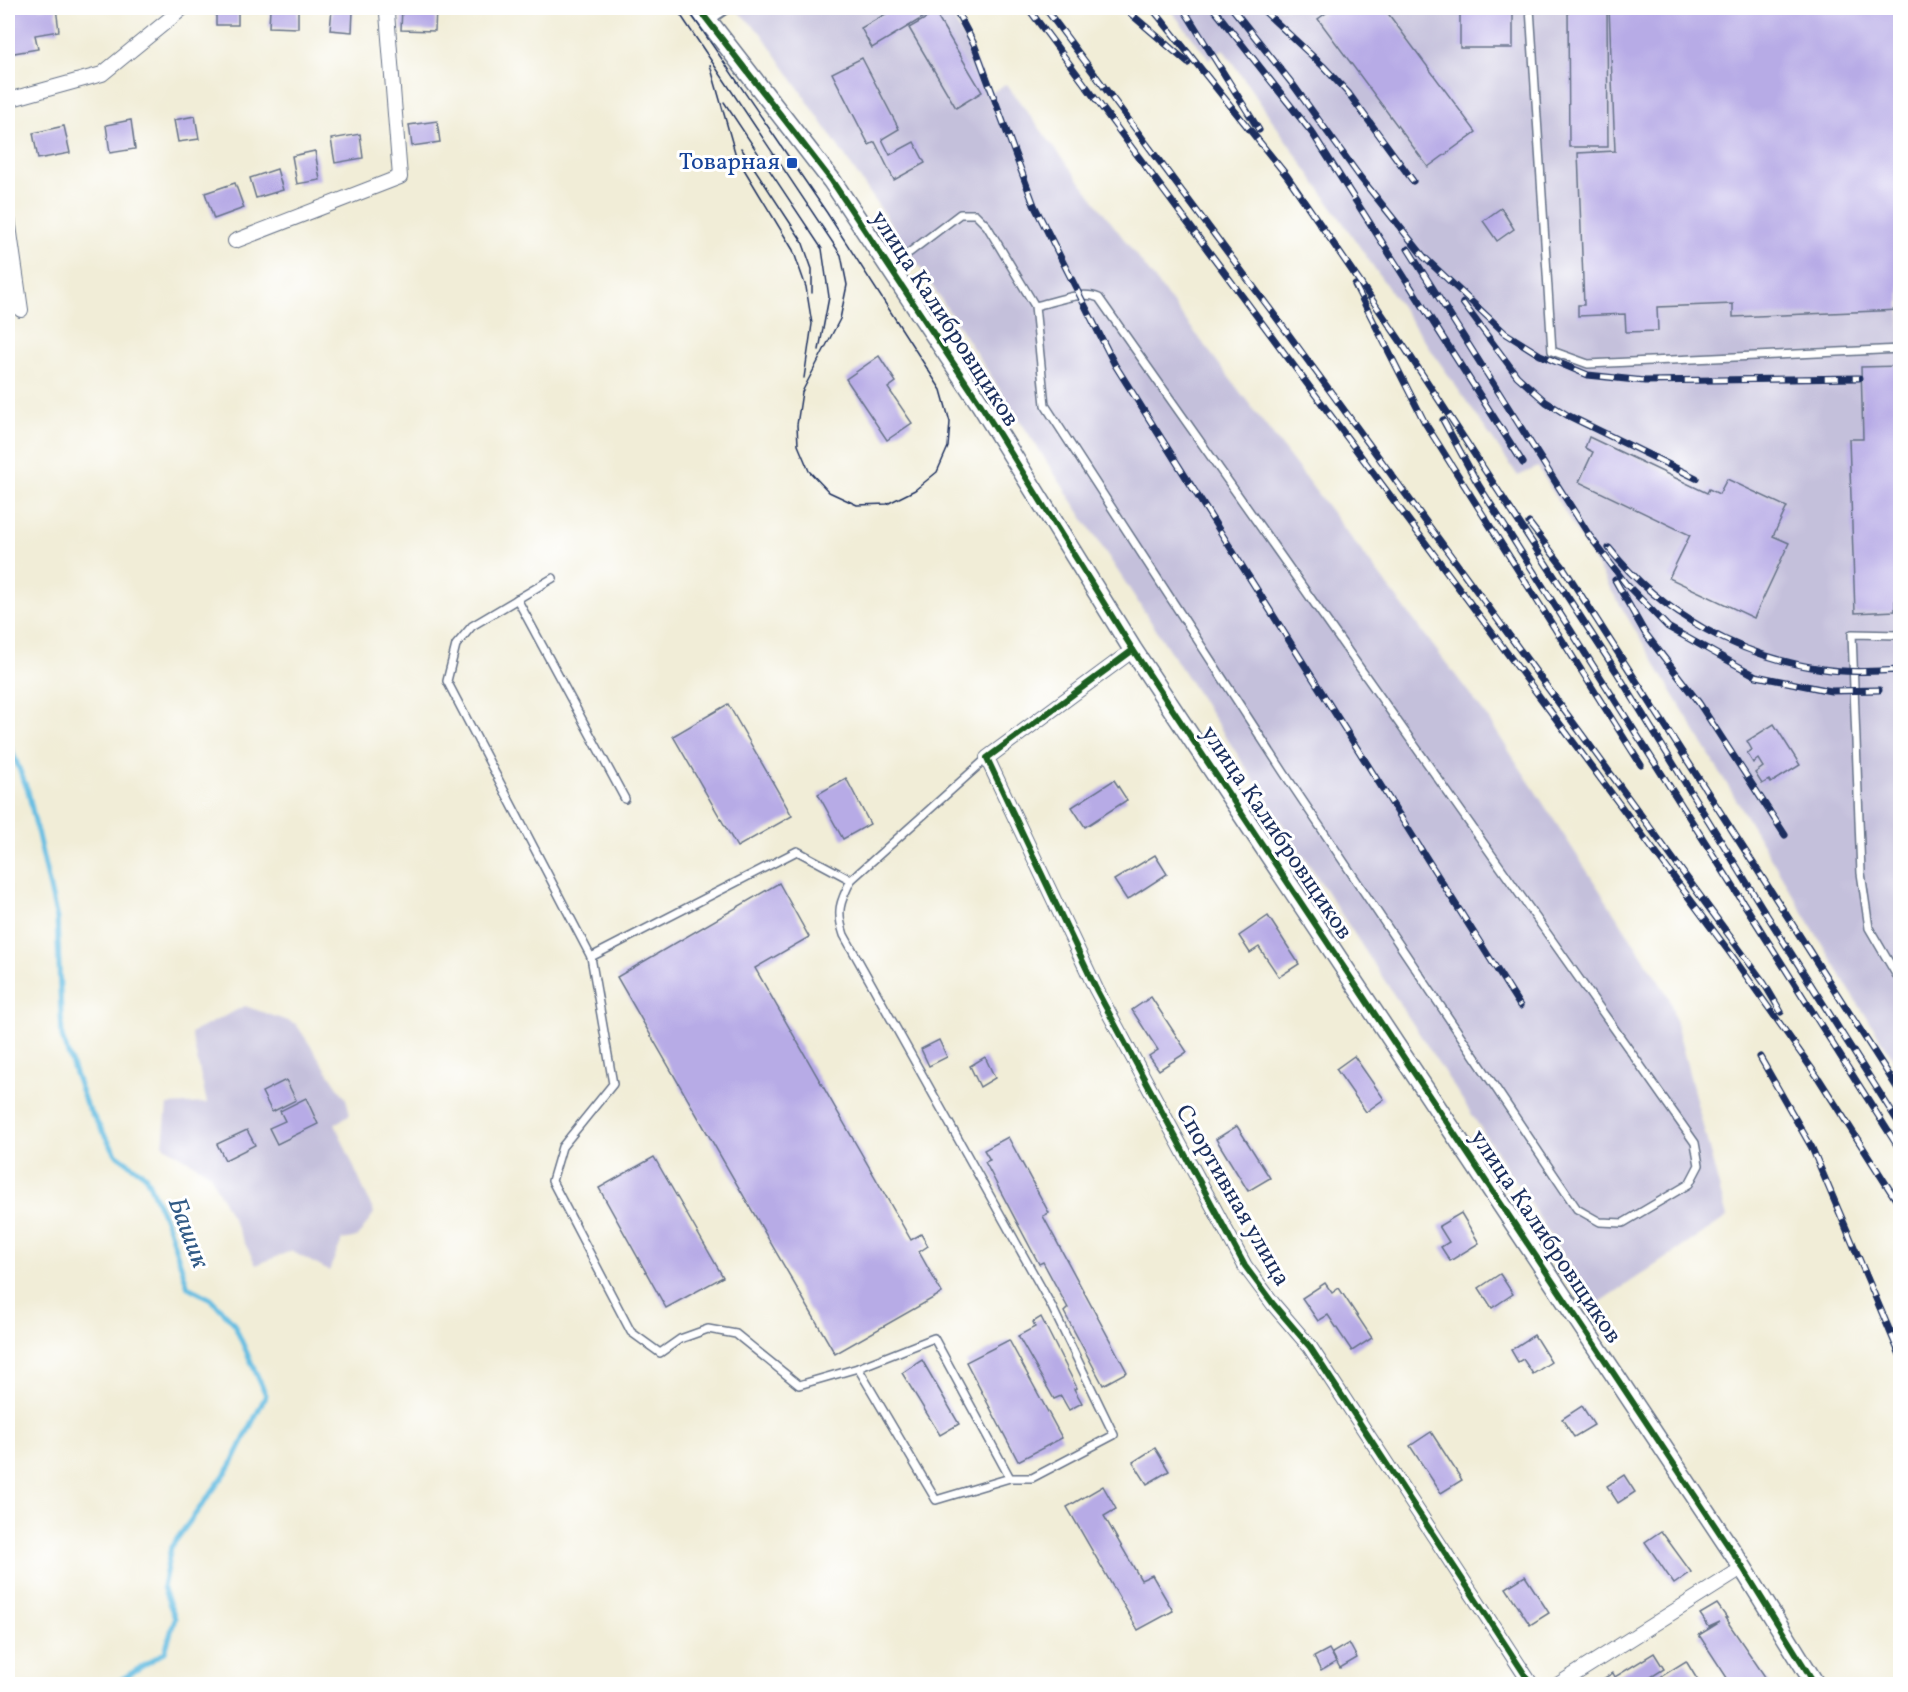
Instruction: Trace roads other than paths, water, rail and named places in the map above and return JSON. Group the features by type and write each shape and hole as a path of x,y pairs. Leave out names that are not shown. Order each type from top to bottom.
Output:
{"street":[{"path":"8,100 102,74 183,8"},
{"path":"235,241 400,177 387,13 390,8"},
{"name":"улица Калибровщиков","path":"703,14 832,181 981,405 1133,650 1743,1568 1815,1684"},
{"path":"8,219 21,310"},
{"path":"987,758 1133,650"},
{"name":"Спортивная улица","path":"987,758 1096,989 1245,1266 1310,1347 1531,1684"},
{"path":"1559,1684 1743,1568"}],"lane":[{"path":"703,14 728,8"},
{"path":"1530,8 1552,351 1588,364 1900,349"},
{"path":"888,266 960,214 975,214 987,226 1035,306 1045,405 1284,773 1577,1209 1599,1222 1623,1223 1689,1184 1699,1165 1695,1143 1099,298 1093,295 1080,296 1035,306"},
{"path":"553,578 472,626 456,645 447,681 591,957 613,1084 562,1147 552,1181 631,1332 660,1353 680,1340 708,1329 736,1334 798,1385 858,1368 934,1338 1010,1478"},
{"path":"517,599 625,799"},
{"path":"1900,635 1852,634 1861,873 1869,928 1900,981"},
{"path":"858,1368 936,1500 1010,1478 1032,1478 1114,1435 1051,1305 844,935 838,918 841,901 851,879 987,758"},
{"path":"591,957 797,851 851,879"}],"waterway":[{"name":"Башик","path":"8,741 28,791 57,919 62,1037 86,1104 116,1154 145,1175 168,1226 188,1287 211,1299 233,1322 266,1395 230,1467 171,1547 163,1587 175,1618 165,1652 114,1684"}],"tram line":[{"path":"676,8 841,255 847,285 840,319 802,392 797,425 798,445 809,471 829,492 857,505 887,504 915,490 937,472 948,447 950,422 941,390 827,213 687,8"},
{"path":"710,65 736,156 793,250 806,287 812,324 804,378"},
{"path":"724,102 822,249 829,297 819,350"},
{"path":"741,148 802,241 812,269 812,293"}],"railway":[{"path":"955,8 974,44 1034,205 1115,365 1520,1006"},
{"path":"1028,8 1730,953 1819,1079 1900,1206"},
{"path":"1045,8 1270,309 1764,983 1781,1012"},
{"path":"1124,8 1188,63"},
{"path":"1152,8 1287,176 1401,342 1616,671 1900,1125"},
{"path":"1183,8 1259,130"},
{"path":"1213,8 1313,134 1523,463"},
{"path":"1232,8 1294,86 1360,177 1424,257 1505,333 1540,355 1588,375 1645,381 1859,378"},
{"path":"1261,8 1323,66 1349,94 1413,181"},
{"path":"1408,249 1589,535 1626,584 1668,627 1756,676 1831,691 1879,690"},
{"path":"1355,285 1425,423 1641,765"},
{"path":"1463,303 1517,376 1546,402 1567,415 1696,478"},
{"path":"1443,420 1478,484 1900,1150"},
{"path":"1529,523 1563,567 1900,1092"},
{"path":"1609,548 1653,593 1704,629 1733,643 1792,663 1823,669 1900,670"},
{"path":"1615,580 1645,633 1699,703 1785,835"},
{"path":"1760,1057 1812,1148 1900,1355"}],"place":[{"name":"Товарная","path":"792,163"}]}
